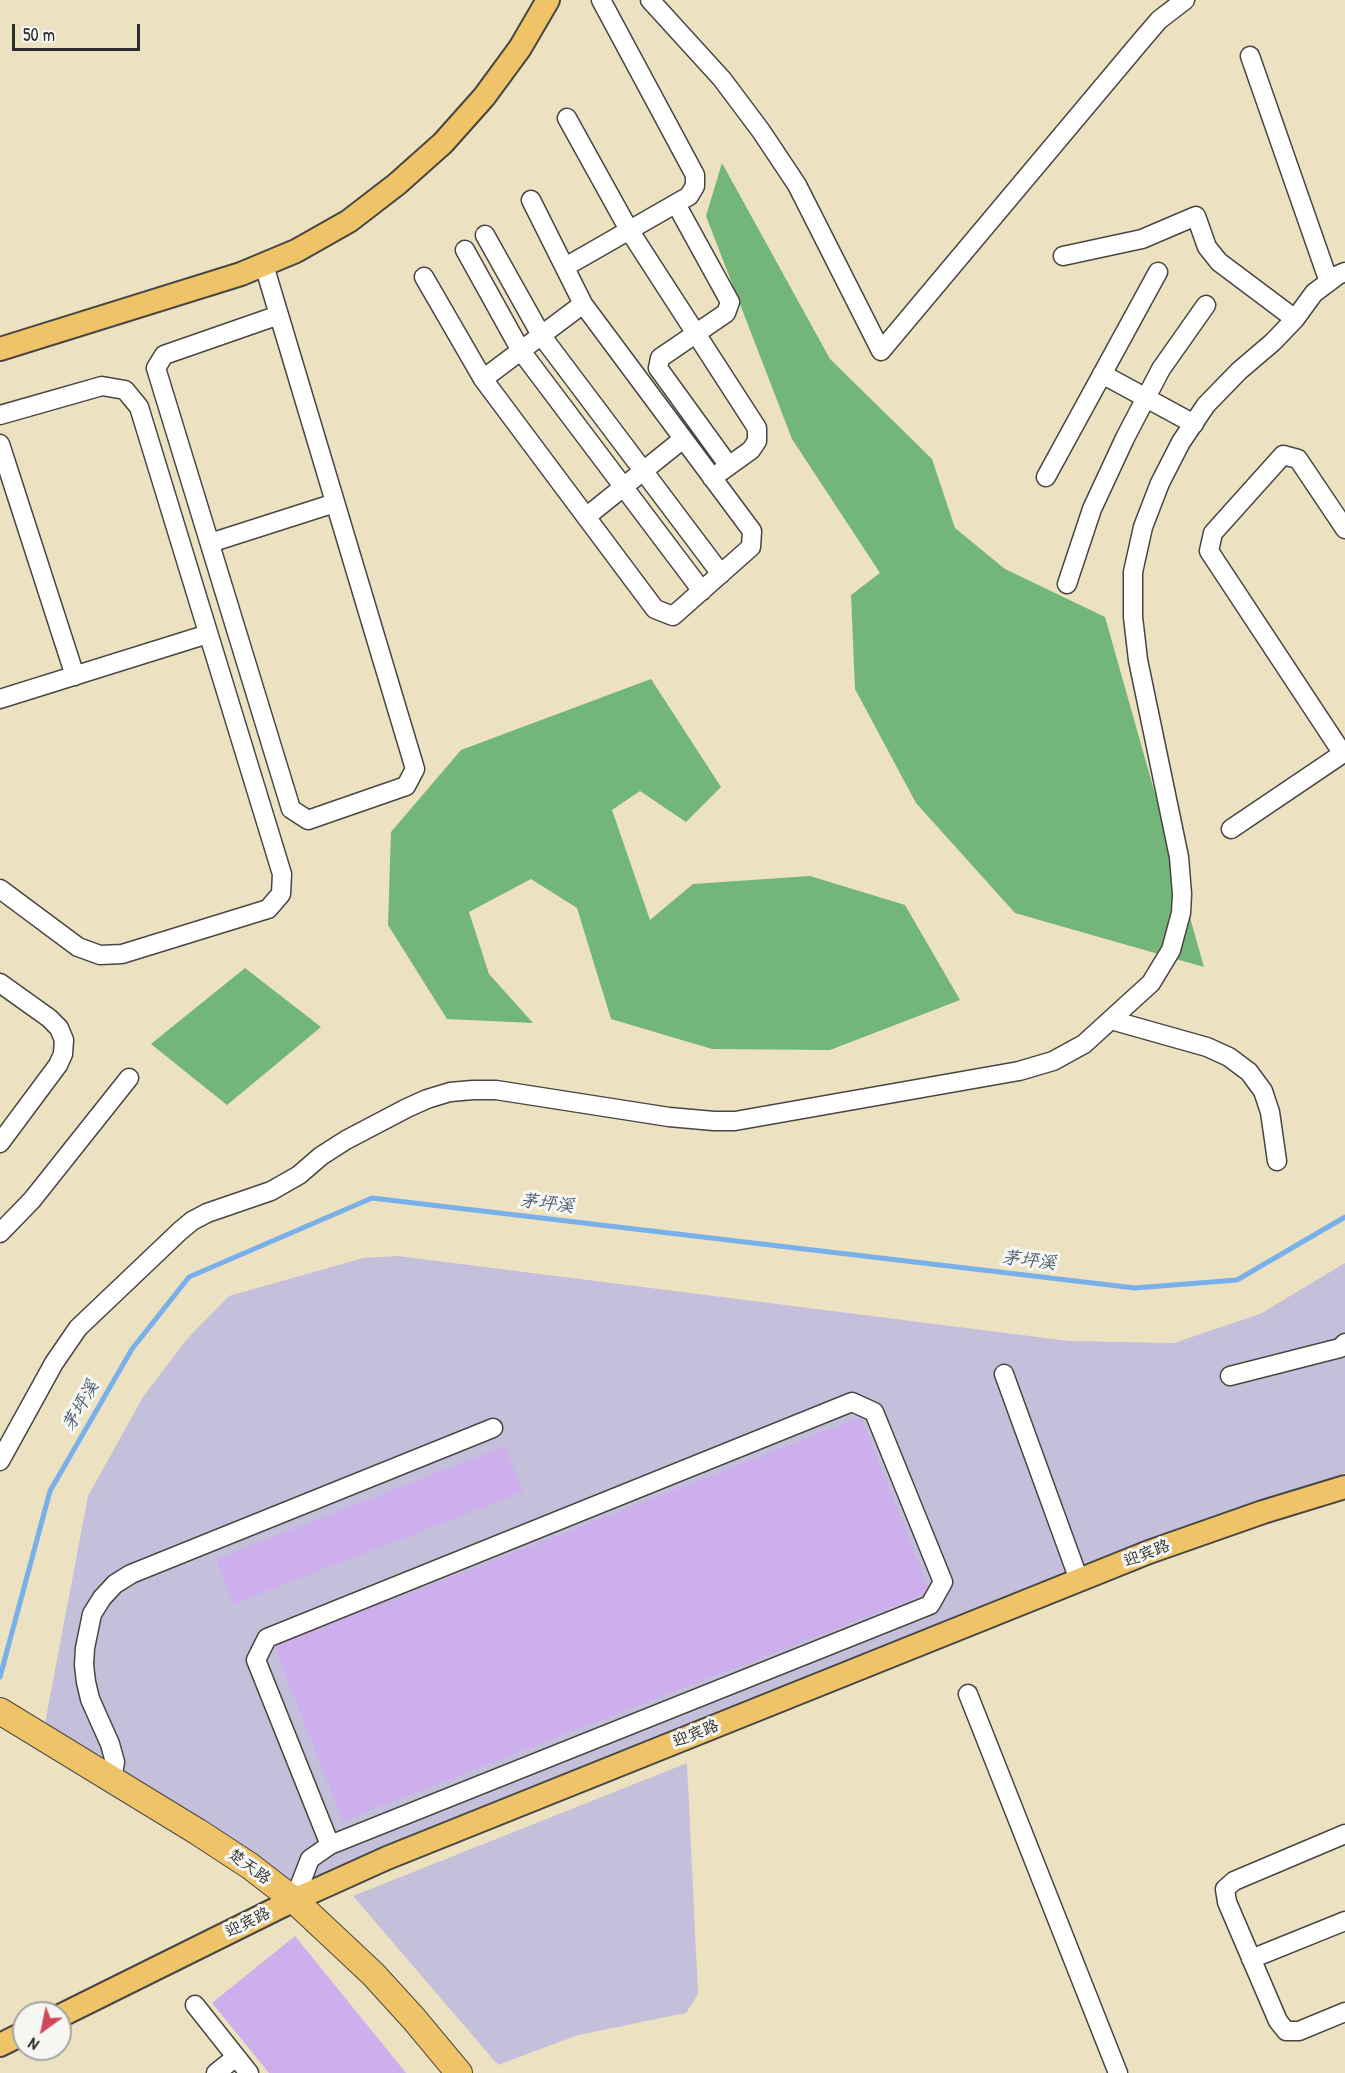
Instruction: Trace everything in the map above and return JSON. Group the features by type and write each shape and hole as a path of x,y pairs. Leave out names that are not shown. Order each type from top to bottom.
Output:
{"highway":[{"name":"楚天路","path":"0,1711 198,1832 250,1866 294,1900 373,1974 459,2073"}],"main road":[{"path":"0,349 241,274 296,251 349,221 397,184 443,143 484,97 520,48 548,0"},
{"name":"迎宾路","path":"72,2010 294,1900 398,1854 1079,1580 1204,1532 1345,1487"}],"street":[{"path":"565,267 689,196 695,186 695,175 601,0"},
{"path":"650,0 722,79 762,131 796,185 881,351 1141,40 1159,20 1185,0"},
{"path":"0,1461 50,1371 78,1328 180,1231 207,1213 271,1191 299,1175 321,1156 346,1140 427,1099 450,1092 496,1090 669,1117 735,1121 1036,1067 1077,1049 1137,997 1162,967 1177,931 1182,894 1179,857 1138,660 1133,617 1133,572 1143,527 1160,483 1181,442 1206,405 1295,319 1314,293 1337,277 1250,56"},
{"path":"567,118 629,230 757,428 757,441 751,450 712,478"},
{"path":"424,277 483,380 655,609 673,616 751,548 752,531 583,304 531,200"},
{"path":"676,204 730,302 726,313 660,358 658,368 729,466"},
{"path":"1063,256 1142,239 1196,216 1207,247 1219,262 1295,319"},
{"path":"485,234 541,335 721,574"},
{"path":"465,250 521,351 702,591"},
{"path":"264,265 279,315 335,503 415,769 406,786 308,820 291,809 156,368 164,355 279,315"},
{"path":"1046,477 1158,272"},
{"path":"483,380 583,304"},
{"path":"1067,584 1092,509 1125,438 1161,369 1206,305"},
{"path":"1102,374 1194,424"},
{"path":"0,415 102,386 125,390 139,407 282,874 281,894 268,909 122,954 100,955 78,947 0,889"},
{"path":"586,517 683,439"},
{"path":"0,444 75,676"},
{"path":"1231,828 1344,753 1209,551 1213,533 1283,455 1298,459 1345,529"},
{"path":"210,543 335,503"},
{"path":"0,699 208,634"},
{"path":"0,983 49,1018 59,1028 64,1040 63,1054 58,1065 0,1143"},
{"path":"1111,1020 1207,1047 1229,1058 1249,1072 1263,1091 1267,1101 1277,1161"},
{"path":"0,1233 32,1200 129,1078"},
{"path":"1230,1376 1343,1348"},
{"path":"1004,1374 1079,1580"},
{"path":"294,1900 310,1859 330,1845 930,1605 943,1582 874,1412 852,1402 267,1638 256,1660 330,1845"},
{"path":"112,1779 115,1762 111,1744 90,1699 84,1665 92,1614 115,1584 131,1574 493,1428"},
{"path":"968,1694 1118,2073"},
{"path":"1345,1834 1234,1881 1225,1889 1227,1902 1251,1959 1278,2021 1286,2031 1299,2031 1345,2012"},
{"path":"1251,1959 1345,1921"},
{"path":"195,2005 249,2073"},
{"path":"216,2073 236,2057"}],"shaded area":[{"path":"398,1256 1069,1341 1174,1343 1260,1314 1345,1263 1345,1473 294,1887 45,1723 88,1496 143,1397 186,1340 229,1296 363,1258"},
{"path":"687,1763 698,1994 686,2013 578,2035 498,2065 353,1896"}],"green space":[{"path":"722,163 830,359 932,459 955,528 1005,569 1105,617 1204,967 1015,913 916,803 855,689 851,595 880,573 792,439 706,216"},
{"path":"651,679 721,787 686,822 640,791 612,810 650,920 693,884 810,876 905,905 960,1000 830,1050 712,1049 611,1019 577,908 531,879 469,912 489,974 533,1023 447,1019 388,925 391,832 461,750"},
{"path":"245,968 321,1027 227,1105 151,1044"}],"building":[{"path":"861,1417 930,1592 343,1821 274,1646"},
{"path":"505,1446 523,1492 234,1604 216,1559"},
{"path":"295,1936 406,2073 269,2073 212,2003"}],"waterway":[{"name":"茅坪溪","path":"0,1677 50,1491 132,1349 189,1277 372,1198 1135,1288 1237,1280 1345,1217"}]}
